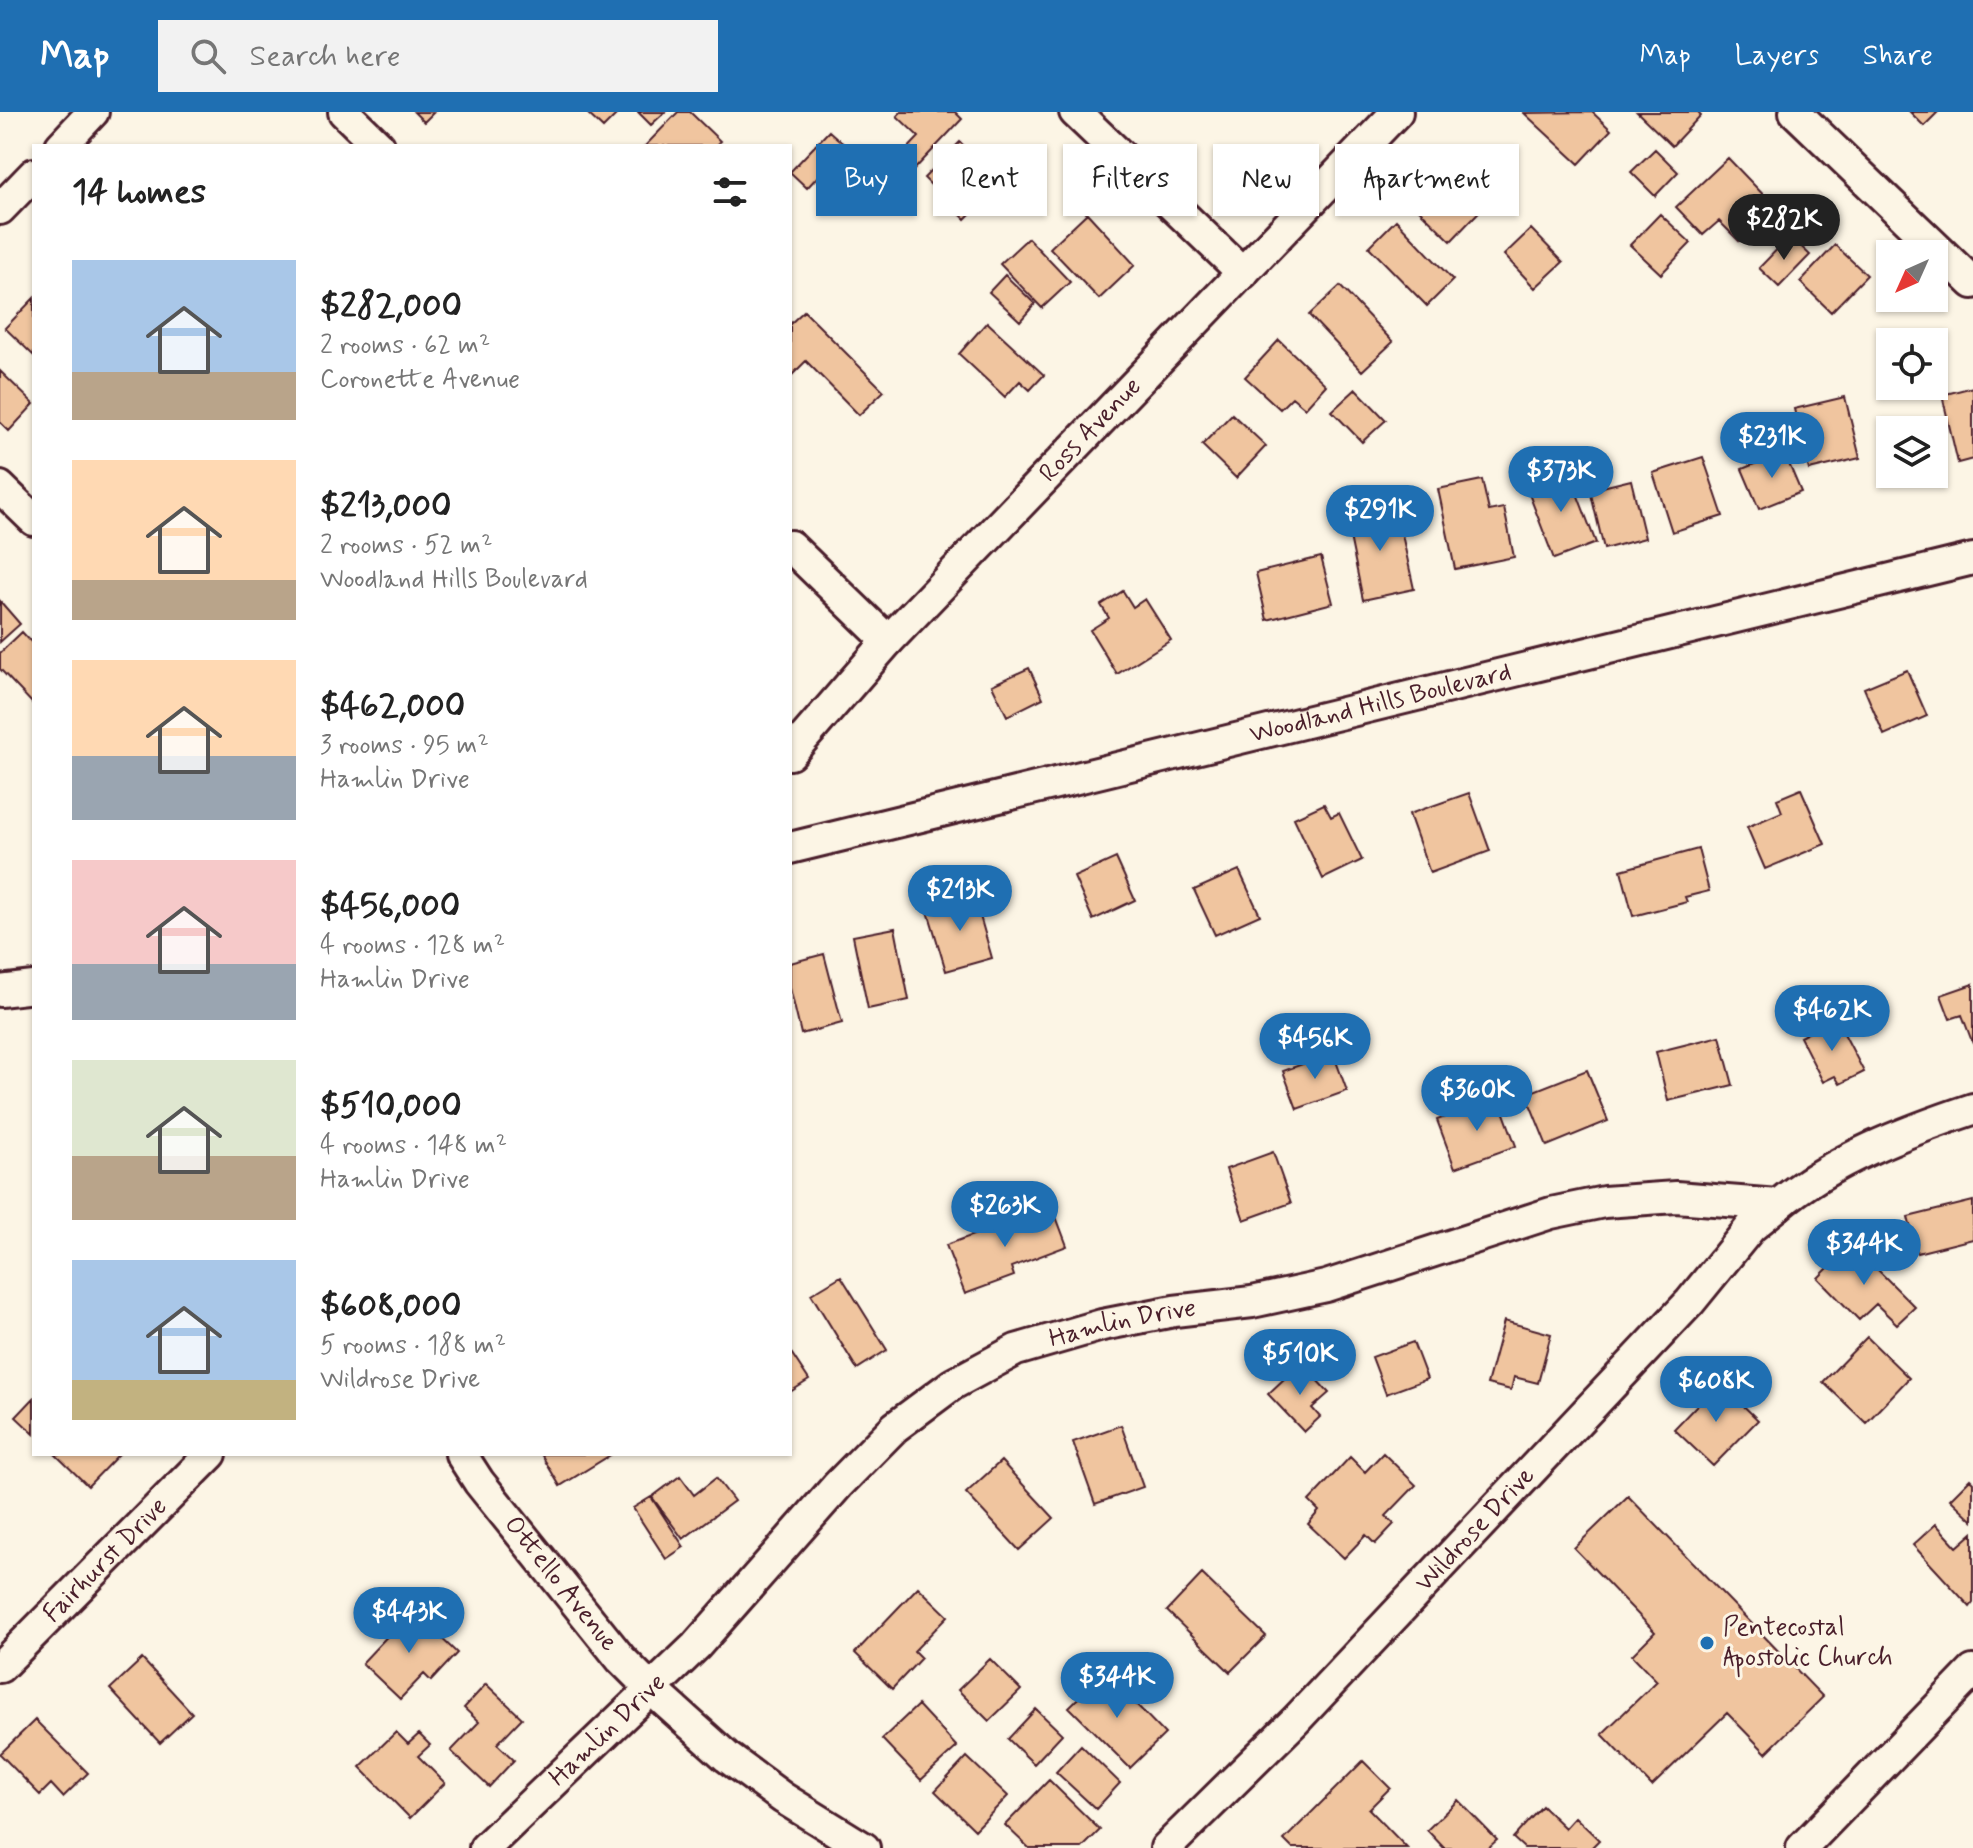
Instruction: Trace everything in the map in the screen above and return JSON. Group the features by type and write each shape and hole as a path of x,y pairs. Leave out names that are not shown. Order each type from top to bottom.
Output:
{"street":[{"path":"63,144 93,112"},
{"path":"344,112 377,144"},
{"path":"1075,112 1243,273"},
{"name":"Ross Avenue","path":"792,752 888,641 1397,112"},
{"path":"1795,112 1973,283"},
{"path":"0,209 32,176"},
{"path":"0,487 32,518"},
{"path":"792,548 888,641"},
{"name":"Woodland Hills Boulevard","path":"792,848 1973,559"},
{"path":"0,991 32,987"},
{"path":"1778,1205 1799,1187 1851,1157 1973,1109"},
{"name":"Hamlin Drive","path":"485,1848 696,1646 838,1485 895,1427 953,1384 1016,1350 1102,1325 1174,1311 1252,1302 1326,1286 1551,1213 1604,1202 1676,1197 1778,1205"},
{"name":"Wildrose Drive","path":"1166,1848 1296,1720 1690,1302 1751,1227 1778,1205"},
{"name":"Fairhurst Drive","path":"0,1667 209,1456"},
{"name":"Ottello Avenue","path":"462,1456 479,1482 621,1659 650,1688 727,1757 783,1798 864,1848"},
{"path":"1802,1848 1973,1671"}],"building":[{"path":"414,112 434,112 424,122"},
{"path":"586,112 619,112 603,128"},
{"path":"638,112 665,112 651,125"},
{"path":"678,112 690,112 720,141 717,144 647,144"},
{"path":"901,112 955,112 962,119 938,144 933,144 933,150 917,167 917,144 912,144 919,137 897,116"},
{"path":"1592,112 1611,130 1579,164 1524,113"},
{"path":"1637,112 1698,112 1701,115 1672,146"},
{"path":"1910,112 1938,112 1924,126"},
{"path":"829,131 844,144 817,144"},
{"path":"816,145 816,178 807,188 792,174 792,170"},
{"path":"1655,149 1678,172 1655,196 1631,172"},
{"path":"1728,158 1775,207 1739,241 1719,221 1703,235 1676,207"},
{"path":"933,169 933,187 924,178"},
{"path":"1660,214 1691,243 1661,274 1630,245"},
{"path":"1084,216 1090,216 1135,265 1099,299 1050,248"},
{"path":"1425,216 1475,216 1451,241"},
{"path":"1396,220 1453,280 1427,306 1369,247"},
{"path":"1531,229 1563,262 1535,288 1504,255"},
{"path":"1790,236 1810,255 1779,287 1759,268"},
{"path":"1028,238 1070,282 1042,308 1000,264"},
{"path":"1835,245 1867,275 1831,312 1800,282"},
{"path":"1005,275 1035,304 1020,321 989,292"},
{"path":"1340,286 1393,342 1362,371 1309,315"},
{"path":"32,300 32,354 5,328"},
{"path":"804,311 884,391 859,415 806,361 792,375 792,322"},
{"path":"987,322 1044,375 1030,390 1020,381 1005,397 959,354"},
{"path":"1279,340 1326,385 1305,408 1292,397 1280,409 1245,377"},
{"path":"0,371 32,402 32,406 9,431 0,422"},
{"path":"1973,387 1973,459 1958,463 1943,400 1948,400 1948,393"},
{"path":"1356,389 1386,420 1362,442 1332,411"},
{"path":"1845,397 1860,458 1809,470 1794,409"},
{"path":"1232,414 1266,446 1236,478 1202,445"},
{"path":"1784,452 1801,492 1759,509 1742,469"},
{"path":"1703,457 1723,516 1672,532 1653,473"},
{"path":"1568,470 1596,543 1554,559 1526,486"},
{"path":"1482,480 1489,511 1504,508 1514,557 1455,569 1438,489"},
{"path":"1631,480 1645,538 1604,549 1590,490"},
{"path":"1396,507 1414,589 1363,600 1346,517"},
{"path":"1321,557 1333,603 1267,620 1256,573"},
{"path":"1123,591 1133,607 1145,599 1171,640 1117,674 1090,630 1109,618 1101,605"},
{"path":"0,601 20,624 0,642"},
{"path":"22,632 32,643 32,703 0,669 0,653"},
{"path":"1029,668 1043,698 1007,716 992,685"},
{"path":"1907,670 1927,716 1884,735 1864,688"},
{"path":"1801,789 1825,844 1765,869 1747,827 1782,812 1777,799"},
{"path":"1469,793 1490,851 1430,873 1409,814"},
{"path":"1324,804 1331,817 1339,813 1362,860 1323,879 1294,818"},
{"path":"1698,849 1709,891 1685,897 1687,902 1633,916 1621,870"},
{"path":"1116,858 1135,900 1093,920 1074,877"},
{"path":"1239,870 1260,915 1215,935 1194,890"},
{"path":"974,895 992,958 946,971 927,908"},
{"path":"895,928 909,1000 868,1009 853,936"},
{"path":"824,954 842,1023 801,1034 792,996 792,962"},
{"path":"1973,984 1973,1044 1962,1015 1950,1019 1941,995"},
{"path":"1836,1018 1864,1072 1840,1084 1835,1076 1823,1082 1800,1037"},
{"path":"1720,1036 1733,1085 1668,1101 1656,1052"},
{"path":"1333,1053 1347,1091 1297,1109 1283,1071"},
{"path":"1587,1070 1608,1121 1547,1146 1526,1094"},
{"path":"1498,1097 1516,1146 1455,1168 1437,1120"},
{"path":"1273,1152 1291,1203 1244,1220 1226,1169"},
{"path":"1973,1201 1973,1239 1917,1253 1908,1217"},
{"path":"1052,1206 1067,1246 1011,1267 1014,1276 965,1294 946,1245"},
{"path":"1852,1244 1915,1307 1897,1324 1876,1304 1859,1320 1818,1278"},
{"path":"841,1276 887,1350 857,1369 811,1294"},
{"path":"1504,1321 1551,1334 1538,1383 1514,1377 1511,1390 1487,1384"},
{"path":"1867,1337 1909,1378 1866,1423 1823,1382"},
{"path":"1413,1342 1427,1379 1386,1394 1372,1357"},
{"path":"792,1354 809,1380 792,1391"},
{"path":"1301,1363 1329,1393 1312,1408 1320,1417 1304,1432 1268,1394"},
{"path":"1719,1382 1758,1420 1713,1466 1674,1429"},
{"path":"32,1400 32,1432 16,1417"},
{"path":"1121,1425 1143,1487 1095,1504 1073,1442"},
{"path":"1383,1453 1416,1485 1386,1516 1394,1524 1375,1544 1366,1535 1344,1558 1308,1524 1319,1511 1309,1501 1350,1457 1365,1472"},
{"path":"57,1456 117,1456 88,1486"},
{"path":"542,1456 609,1456 560,1486"},
{"path":"1001,1461 1054,1518 1019,1550 966,1493"},
{"path":"680,1476 694,1495 716,1478 734,1501 683,1539 652,1497"},
{"path":"1970,1479 1973,1482 1973,1521 1950,1499"},
{"name":"Pentecostal Apostolic Church","path":"1628,1496 1823,1697 1766,1753 1727,1713 1652,1786 1602,1734 1657,1681 1632,1655 1655,1632 1574,1548"},
{"path":"651,1497 684,1547 666,1559 633,1508"},
{"path":"1936,1524 1957,1547 1973,1533 1973,1603 1970,1607 1913,1545"},
{"path":"1202,1574 1266,1636 1230,1672 1167,1611"},
{"path":"918,1587 948,1616 914,1651 921,1658 892,1689 855,1653"},
{"path":"412,1610 457,1653 431,1681 424,1674 400,1699 362,1663"},
{"path":"142,1659 192,1713 160,1743 110,1689"},
{"path":"990,1659 1021,1690 989,1721 958,1690"},
{"path":"1105,1672 1165,1734 1130,1768 1069,1707"},
{"path":"486,1684 522,1718 497,1744 514,1760 489,1787 451,1751 479,1722 464,1708"},
{"path":"918,1705 957,1747 921,1780 882,1739"},
{"path":"1036,1709 1062,1734 1034,1764 1008,1739"},
{"path":"35,1720 88,1773 63,1797 51,1784 40,1795 0,1754"},
{"path":"396,1732 408,1744 419,1734 430,1745 418,1756 445,1783 410,1818 360,1767"},
{"path":"1081,1745 1120,1783 1096,1809 1056,1772"},
{"path":"967,1757 1008,1796 975,1830 935,1791"},
{"path":"1363,1761 1390,1788 1369,1809 1407,1848 1292,1848 1284,1840"},
{"path":"1049,1780 1100,1830 1082,1848 1029,1848 1005,1825"},
{"path":"1458,1800 1497,1840 1488,1848 1444,1848 1427,1830"},
{"path":"1542,1806 1565,1828 1575,1817 1599,1840 1591,1848 1524,1848 1513,1838"}],"place":[{"name":"Pentecostal Apostolic Church","path":"1707,1643"}]}
